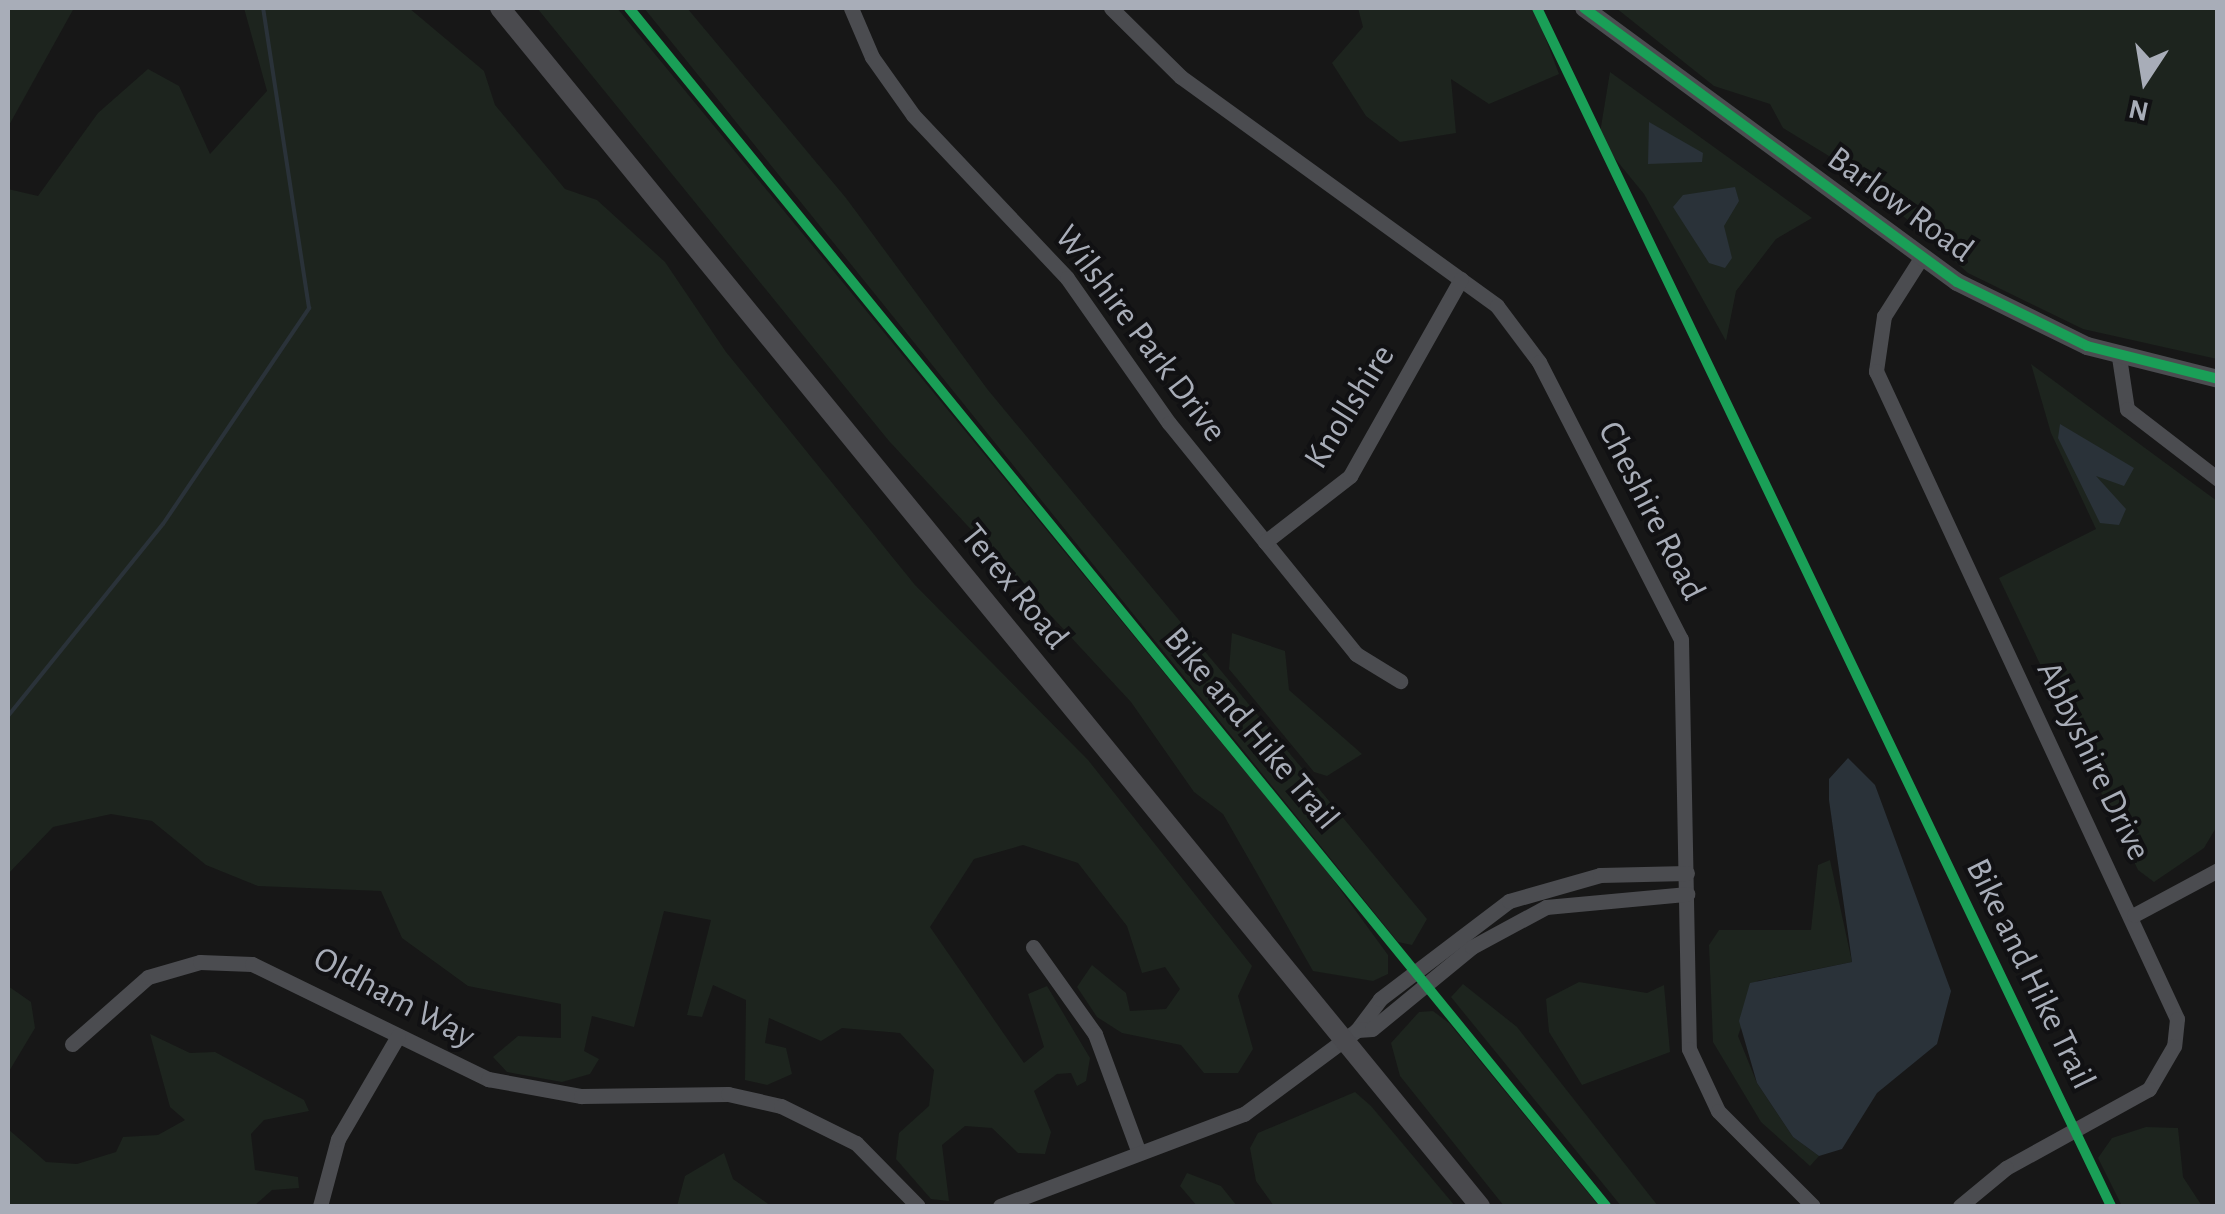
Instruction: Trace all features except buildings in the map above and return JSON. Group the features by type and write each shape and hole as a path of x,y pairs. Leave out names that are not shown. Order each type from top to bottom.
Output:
{"main road":[{"name":"Terex Road","path":"500,8 1350,1036 1480,1206"}],"street":[{"name":"Wilshire Park Drive","path":"851,8 872,58 913,115 1067,278 1265,542 1356,654 1400,681"},
{"name":"Cheshire Road","path":"1112,8 1182,77 1461,278 1530,348 1676,623 1688,699 1683,996 1698,1076 1744,1143 1812,1206"},
{"name":"Barlow Road","path":"1584,8 1921,258 2029,322 2119,357 2218,380"},
{"name":"Abbyshire Drive","path":"1921,258 1884,316 1876,371 2134,915 2176,1019 2165,1069 2141,1094 2006,1168 1960,1206"},
{"name":"Knollshire","path":"1265,542 1350,476 1461,278"},
{"path":"2119,357 2127,409 2218,480"},
{"path":"2134,915 2218,870"},
{"path":"1350,1036 1359,1018 1460,932 1540,889 1687,873"},
{"path":"1540,889 1546,908"},
{"path":"1000,1206 1138,1150 1244,1114 1350,1036 1372,1029 1472,947 1546,908 1686,894"},
{"path":"1460,932 1472,947"},
{"path":"1033,946 1095,1034 1138,1150"},
{"name":"Oldham Way","path":"72,1044 148,978 220,961 300,980 472,1074 554,1093 728,1094 781,1106 856,1143 918,1206"},
{"path":"320,1206 338,1138 398,1036"}],"shaded area":[{"path":"8,8 74,8 8,127"},
{"path":"244,8 409,8 484,71 495,105 565,189 597,200 665,262 726,352 915,585 1088,760 1252,966 1238,996 1253,1049 1238,1073 1204,1073 1181,1045 1122,1033 1097,1017 1077,987 1092,965 1126,993 1130,1011 1166,1009 1180,989 1165,967 1142,973 1127,926 1078,863 1023,845 974,859 930,927 1024,1063 1044,1047 1028,994 1047,986 1090,1058 1086,1081 1077,1086 1071,1073 1057,1074 1034,1091 1051,1132 1045,1154 1018,1153 992,1128 965,1126 942,1145 949,1201 931,1199 896,1159 899,1133 929,1106 934,1070 900,1033 842,1028 821,1041 769,1018 765,1043 786,1048 792,1074 767,1085 745,1080 746,1000 713,985 702,1017 687,1015 711,920 664,911 634,1027 592,1016 584,1051 599,1059 590,1074 562,1082 507,1072 493,1057 518,1036 561,1038 561,1004 468,986 402,938 381,891 258,886 206,865 152,821 111,814 53,827 8,874 8,189 38,196 98,113 148,69 179,86 210,154 267,91"},
{"path":"537,8 617,8 1323,866 1388,955 1388,974 1373,981 1313,971 1223,814 1194,792 1131,702 889,441"},
{"path":"644,8 687,8 846,198 988,390 1427,919 1412,945 1398,942"},
{"path":"1358,8 1534,8 1559,74 1489,104 1451,79 1456,133 1400,142 1366,116 1332,63 1363,27"},
{"path":"1616,8 2217,8 2217,359 2083,329 1968,273 1847,167 1783,128 1770,104 1714,86"},
{"path":"1610,72 1812,218 1776,239 1736,291 1726,341 1644,194 1599,139"},
{"path":"1649,122 1703,153 1702,162 1648,164"},
{"path":"1735,187 1739,201 1724,226 1732,258 1725,268 1709,263 1673,207 1683,195"},
{"path":"2031,364 2217,501 2217,826 2204,848 2154,882 2138,870 1999,578 2096,529 2051,433"},
{"path":"2060,424 2134,468 2124,486 2096,476 2126,509 2119,525 2100,523 2058,438"},
{"path":"1232,633 1285,651 1289,690 1362,754 1327,776 1314,772 1229,669"},
{"path":"1848,758 1875,785 1951,991 1937,1044 1877,1093 1842,1149 1819,1156 1793,1137 1757,1083 1739,1021 1750,983 1852,962 1829,800 1829,779"},
{"path":"1830,860 1852,962 1757,981 1738,1036 1757,1083 1793,1137 1819,1156 1810,1166 1761,1122 1713,1042 1709,945 1719,930 1811,930 1818,865"},
{"path":"1579,982 1647,993 1664,985 1670,1052 1582,1085 1549,1032 1546,999"},
{"path":"1463,984 1517,1027 1658,1206 1621,1206 1451,997"},
{"path":"8,986 31,1002 35,1028 8,1073"},
{"path":"1433,1011 1449,1023 1599,1206 1504,1206 1400,1076 1391,1043 1419,1012"},
{"path":"150,1034 190,1053 215,1052 304,1100 309,1111 264,1120 251,1134 255,1170 298,1177 299,1188 272,1190 254,1206 8,1206 8,1129 46,1162 77,1164 116,1152 123,1137 158,1135 185,1120 170,1107"},
{"path":"1355,1092 1455,1206 1274,1206 1256,1181 1250,1148 1258,1133"},
{"path":"2146,1127 2178,1128 2183,1177 2202,1206 2122,1206 2098,1158 2112,1138"},
{"path":"724,1153 733,1179 771,1206 677,1206 685,1176"},
{"path":"1187,1173 1221,1186 1237,1206 1197,1206 1180,1186"}],"waterway":[{"path":"8,716 163,524 309,308 263,8"}],"cycle path":[{"name":"Bike and Hike Trail","path":"629,8 1606,1206"},
{"name":"Bike and Hike Trail","path":"1537,8 2111,1206"},
{"path":"1584,8 1957,282 2087,346 2218,379"}]}
